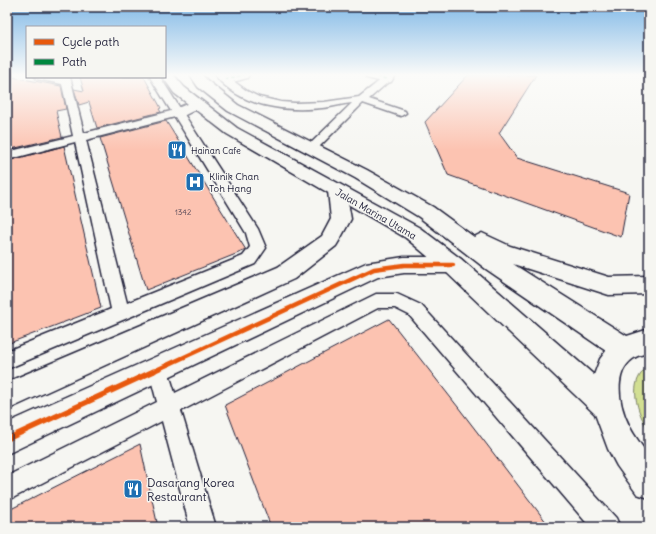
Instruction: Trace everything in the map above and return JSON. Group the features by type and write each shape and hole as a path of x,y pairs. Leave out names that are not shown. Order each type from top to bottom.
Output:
{"main road":[{"name":"Jalan Marina Utama","path":"191,100 232,131 413,233 453,265 606,405"},
{"path":"223,100 233,108 361,174 426,212 502,252 609,286 649,285"},
{"path":"178,113 196,104"},
{"path":"7,396 286,273 328,242 341,219 337,191"},
{"path":"426,212 494,263 637,345 611,362 605,381 606,405 619,439 642,475 649,482"},
{"path":"7,439 374,269 404,265 453,265"}],"lane":[{"path":"70,100 122,313"},
{"path":"7,360 250,260 258,248 253,233 170,100"},
{"path":"256,100 274,105 299,107 361,100 401,113"},
{"path":"311,148 361,100"},
{"path":"7,156 178,113"},
{"path":"7,489 376,301 397,301 415,310 607,527"},
{"path":"158,368 203,527"}],"green space":[{"path":"649,367 649,431 638,406 636,388 642,373"}],"building":[{"path":"7,100 64,100 66,109 56,111 62,137 7,150"},
{"path":"77,100 157,100 161,108 159,109 161,112 97,128 89,102 79,105"},
{"path":"445,100 520,100 499,133 517,158 629,193 621,237 448,175 425,122"},
{"path":"166,121 246,250 146,290 100,138"},
{"path":"64,146 101,308 7,344 7,161"},
{"path":"389,319 550,527 271,527 225,405"},
{"path":"140,444 158,527 7,527 7,511"}],"cycle path":[{"path":"7,439 374,269 404,265 453,265"}],"place":[{"name":"Hainan Cafe","path":"177,150"},
{"name":"Klinik Chan Toh Hang","path":"195,182"},
{"name":"Dasarang Korea Restaurant","path":"133,489"}]}
